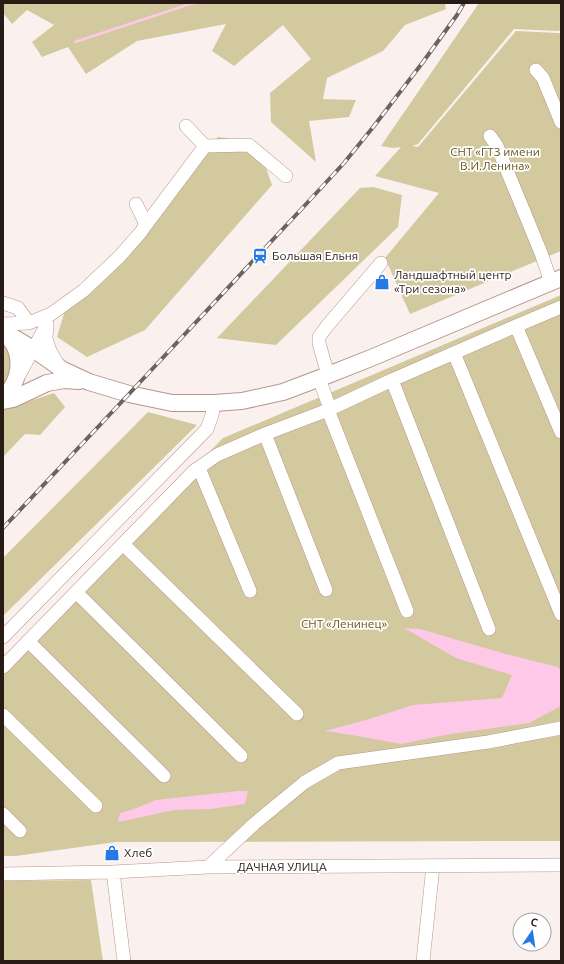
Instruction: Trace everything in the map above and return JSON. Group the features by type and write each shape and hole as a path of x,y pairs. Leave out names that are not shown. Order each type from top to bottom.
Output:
{"main road":[{"path":"3,329 63,370 89,382 129,394 172,403 242,401 283,392 324,377 556,280"},
{"path":"3,329 14,343 19,363 16,381 10,391 3,397"},
{"path":"3,401 13,399 47,383 64,380 89,382"}],"street":[{"path":"536,70 542,78 561,122"},
{"path":"186,126 204,146 249,145 286,176"},
{"path":"490,136 497,146 541,253 556,280"},
{"path":"16,381 49,319 119,257 141,232 204,146"},
{"path":"136,204 144,220 145,226"},
{"path":"381,263 319,336 319,343 329,410 407,611"},
{"path":"3,303 18,308 28,323"},
{"path":"3,667 194,471 217,455 265,434 329,410 392,380 561,307"},
{"path":"3,329 49,319"},
{"path":"49,319 46,338 48,346 52,356 63,370"},
{"path":"516,326 561,432"},
{"path":"454,353 561,614"},
{"path":"392,380 489,629"},
{"path":"3,637 207,429 214,403"},
{"path":"265,434 326,590"},
{"path":"199,468 250,591"},
{"path":"123,544 297,714"},
{"path":"76,592 241,756"},
{"path":"28,642 164,776"},
{"path":"3,714 96,806"},
{"path":"208,867 254,824 305,782 338,763 488,742 561,728"},
{"path":"3,814 20,831"},
{"name":"ДАЧНАЯ УЛИЦА","path":"3,874 113,872 208,867 561,865"},
{"path":"423,961 433,866"},
{"path":"113,872 124,961"}],"green space":[{"path":"3,3 445,3 446,9 405,25 383,51 327,78 323,99 356,100 349,117 309,121 316,162 271,122 270,93 311,59 283,25 234,66 212,51 226,24 137,41 86,74 68,47 42,57 32,42 54,25 27,10 12,24 3,13"},
{"name":"СНТ «ГТЗ имени В.И.Ленина»","path":"479,3 561,3 561,30 514,29 418,144 412,146 418,147 516,31 561,33 561,251 410,314 385,258 439,193 375,176 401,147 393,148 381,146"},
{"path":"218,137 257,143 272,185 145,330 87,357 57,337 65,310 182,183"},
{"path":"373,187 402,195 398,227 276,345 217,338 360,188"},
{"name":"СНТ «Ленинец»","path":"561,295 561,841 116,842 16,856 3,856 3,665 223,438"},
{"path":"3,338 8,343 14,369 3,390"},
{"path":"54,393 65,407 40,435 25,434 3,457 3,410"},
{"path":"148,412 197,425 3,616 3,558"},
{"path":"91,880 103,961 3,961 3,881"}],"shaded area":[{"path":"404,628 420,629 502,653 558,667 561,672 561,706 529,723 450,734 401,744 325,731 413,705 502,698 512,675 456,658"},
{"path":"248,791 245,804 210,809 174,810 118,822 120,813 156,800"}],"waterway":[{"path":"75,42 190,4 198,3"}],"railway":[{"path":"3,528 344,163 423,62 464,3"}],"place":[{"name":"Большая Ельня","path":"260,256"},
{"name":"Ландшафтный центр «Три сезона»","path":"382,282"},
{"name":"Хлеб","path":"112,853"}]}
